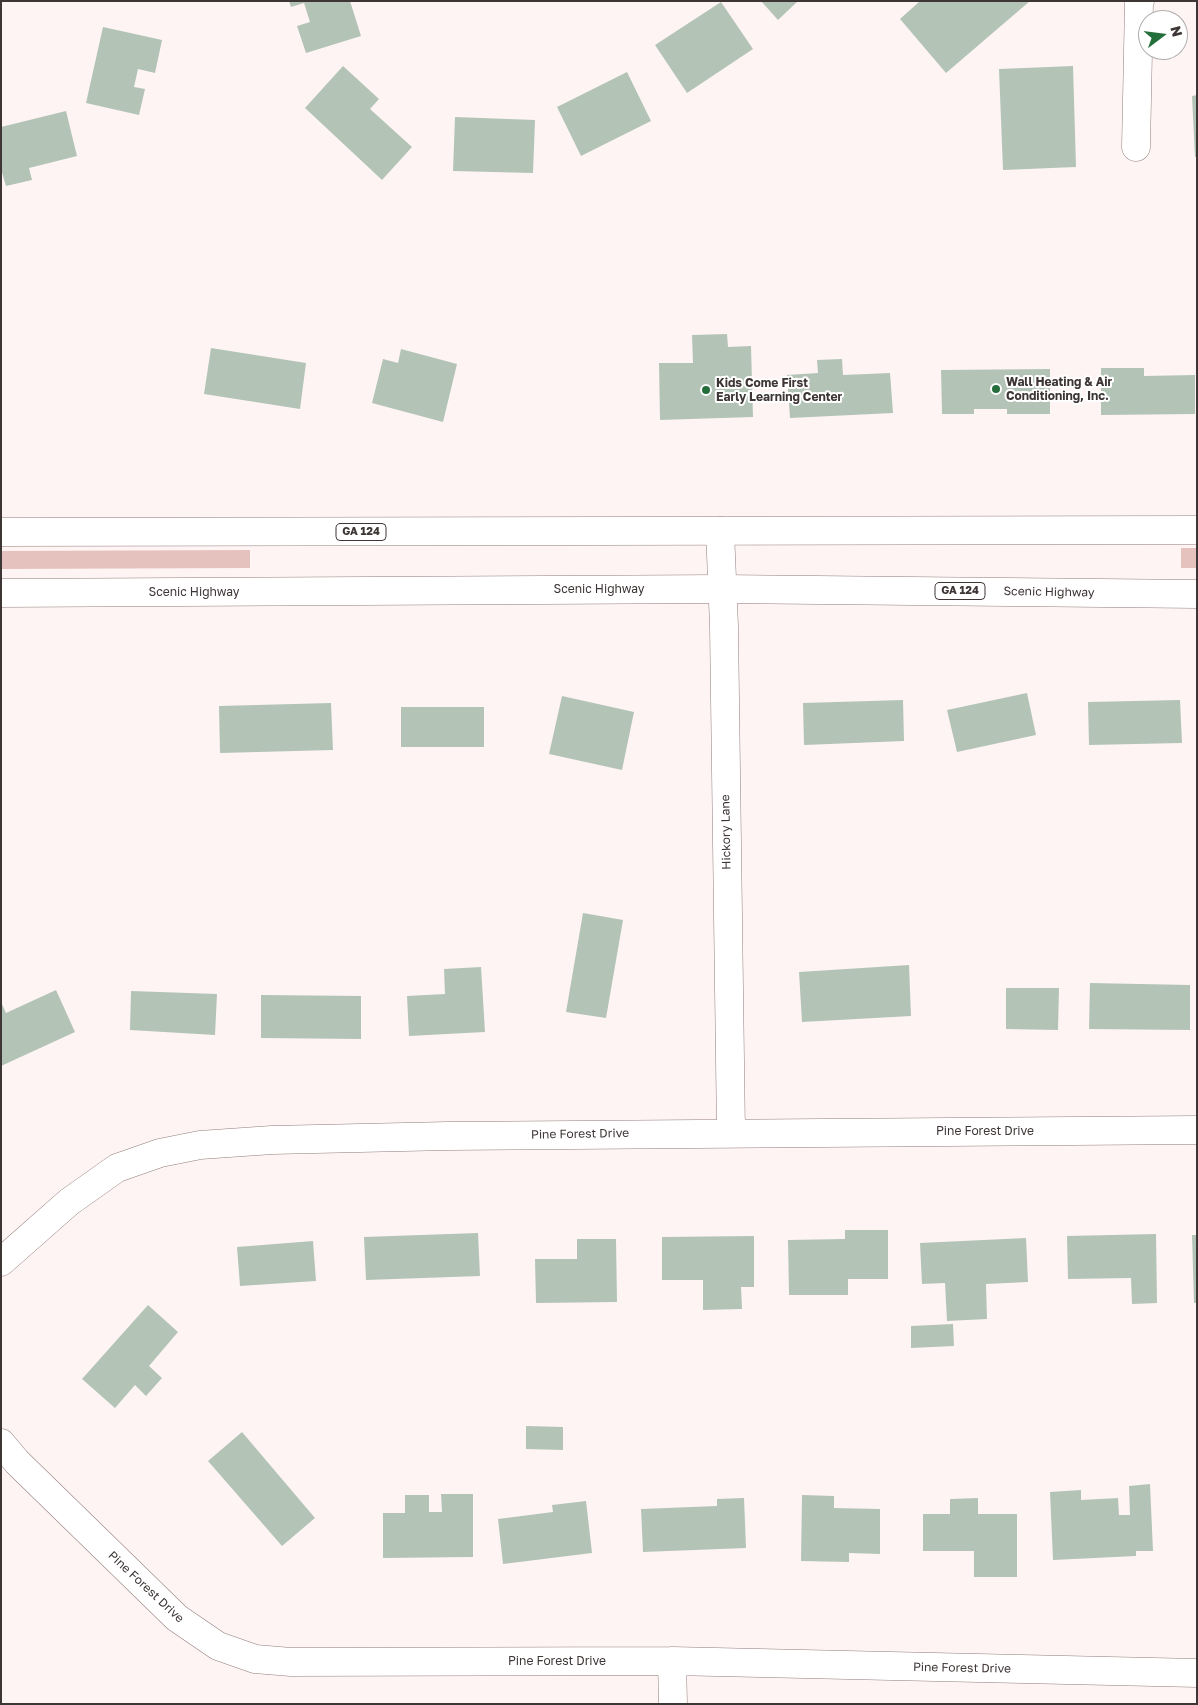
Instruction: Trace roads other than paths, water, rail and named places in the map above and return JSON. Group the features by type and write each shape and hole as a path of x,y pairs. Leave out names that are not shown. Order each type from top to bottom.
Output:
{"main road":[{"path":"1136,147 1139,2"},
{"name":"GA 124","path":"1,532 1197,530"},
{"name":"Hickory Lane","path":"720,531 731,1133"},
{"name":"Scenic Highway","path":"1,593 722,589 1197,594"},
{"name":"Pine Forest Drive","path":"1,1262 69,1202 117,1168 160,1153 200,1145 272,1140 448,1136 1197,1130"},
{"name":"Pine Forest Drive","path":"1,1443 17,1462 177,1618 218,1646 255,1659 291,1662 672,1661 1197,1674"},
{"path":"672,1661 673,1704"}],"place":[{"name":"Wall Heating & Air Conditioning, Inc.","path":"996,389"},
{"name":"Kids Come First Early Learning Center","path":"706,390"}]}
